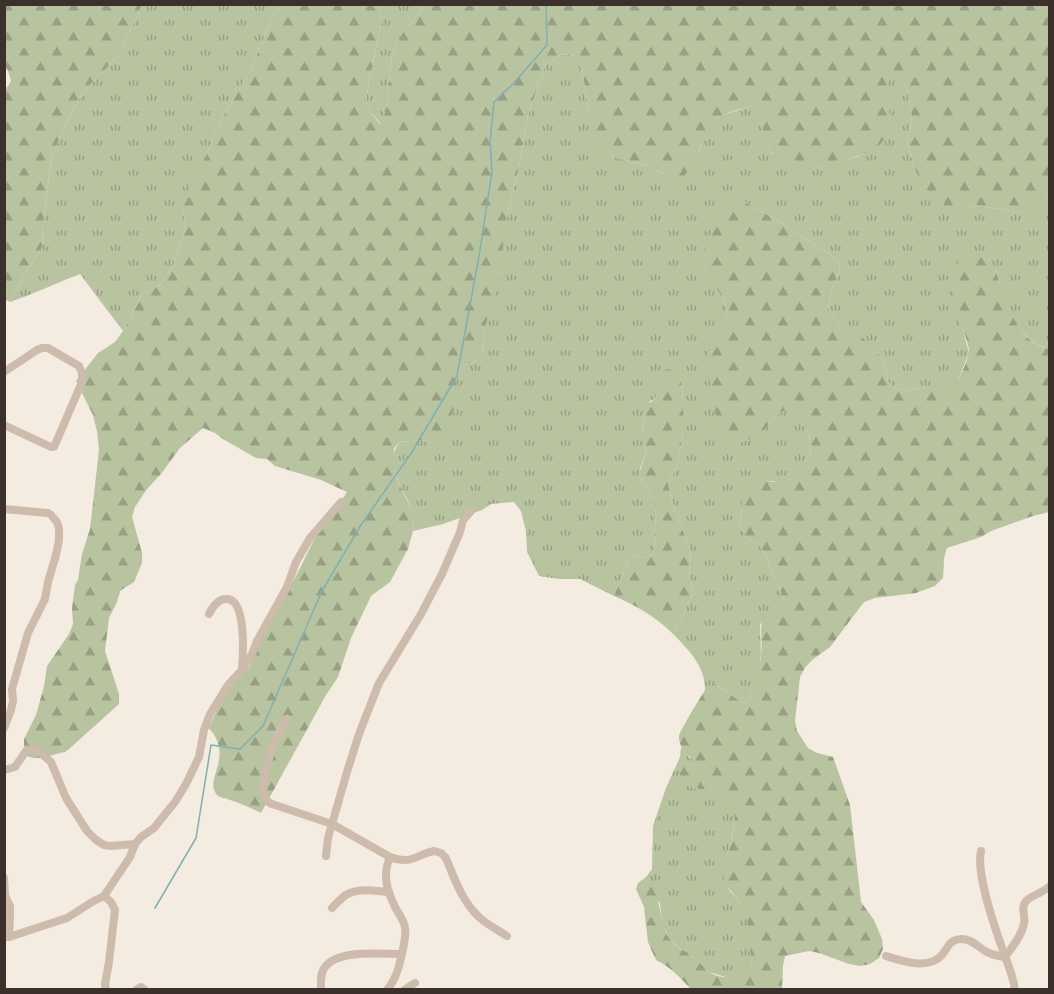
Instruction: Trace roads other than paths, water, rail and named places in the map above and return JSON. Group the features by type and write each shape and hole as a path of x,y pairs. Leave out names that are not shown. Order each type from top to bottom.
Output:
{"street":[{"path":"4,372 37,350 48,348 79,366 82,373 82,382 54,447 4,425"},
{"path":"4,878 5,896 10,915 7,937 67,918 104,896 130,857 135,844 154,828 186,784 199,757 204,730 210,714 228,685 242,670 280,601 296,562 310,538 341,502"},
{"path":"4,509 51,514 59,529 59,540 45,599 28,633 12,690 11,710 4,728"},
{"path":"326,856 328,838 359,735 380,683 421,614 442,574 463,520 471,511"},
{"path":"209,614 224,599 229,598 233,601 243,628 242,670"},
{"path":"287,719 275,739 263,784 267,801 332,824 399,861 408,861 434,851 441,853 446,858 462,896 472,909 481,919 507,936"},
{"path":"4,770 15,767 26,751 36,749 51,762 66,798 91,836 104,845 135,844"},
{"path":"981,850 980,865 983,884 1014,980 1015,990"},
{"path":"387,990 395,977 406,934 389,892 385,875 390,858"},
{"path":"1005,957 1023,927 1025,902 1050,886"},
{"path":"332,908 352,892 389,892"},
{"path":"104,896 115,910 106,990"},
{"path":"886,956 903,962 923,963 938,959 948,945 955,940 963,939 970,940 991,954 1005,957"},
{"path":"321,990 320,980 323,970 335,959 372,952 401,954"},
{"path":"404,990 415,983"},
{"path":"136,990 141,987 144,990"}],"waterway":[{"path":"155,908 196,838 211,745 240,749 263,726 322,591 361,525 412,452 457,376 492,172 490,142 494,102 547,45 546,4"}]}
